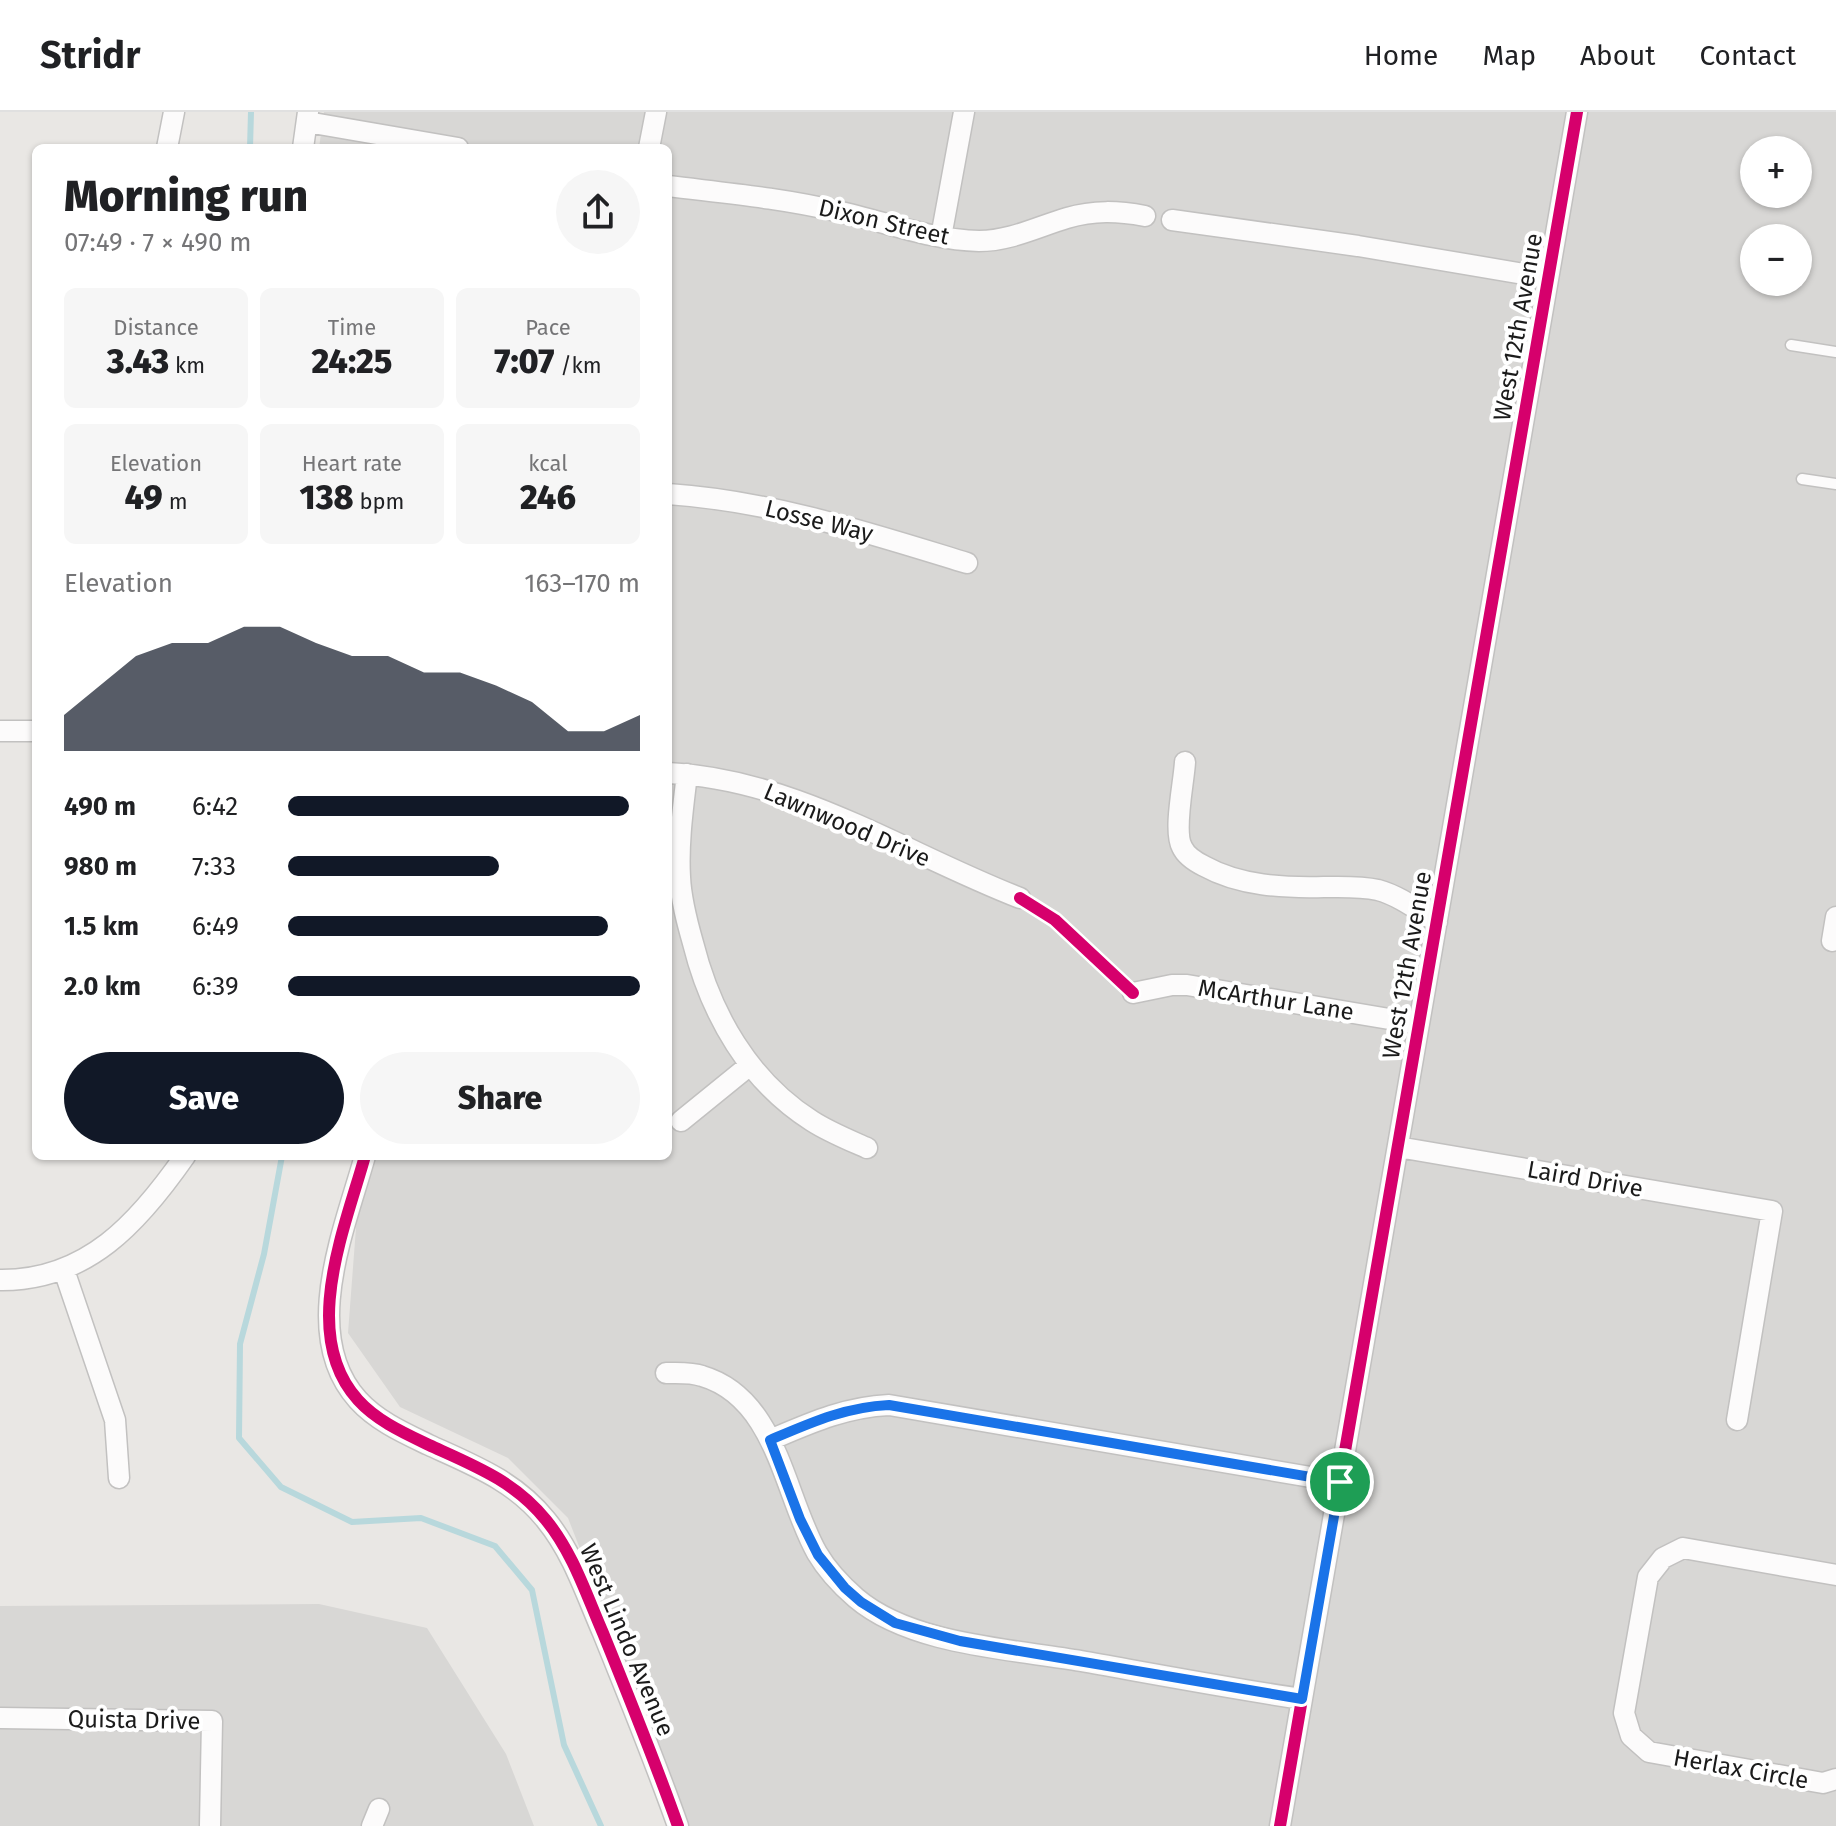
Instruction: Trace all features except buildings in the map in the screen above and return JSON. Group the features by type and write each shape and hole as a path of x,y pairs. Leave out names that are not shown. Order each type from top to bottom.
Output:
{"street":[{"path":"168,144 174,112"},
{"path":"650,144 656,112"},
{"path":"941,237 964,112"},
{"name":"West 12th Avenue","path":"1280,1826 1577,112"},
{"path":"304,144 307,117 439,144"},
{"name":"Dixon Street","path":"672,187 813,206 941,237 983,241 1021,235 1067,218 1100,212 1145,216"},
{"path":"1172,220 1358,246 1548,278"},
{"name":"Losse Way","path":"672,494 734,501 786,511 967,563"},
{"path":"0,731 32,731"},
{"path":"1185,762 1180,842 1187,855 1196,862 1220,874 1258,884 1351,886 1378,890 1437,922"},
{"path":"678,773 682,897 714,1009 750,1065 798,1112 828,1131 867,1148"},
{"name":"Lawnwood Drive","path":"678,773 735,781 782,794 1020,898"},
{"path":"1832,941 1836,917"},
{"name":"McArthur Lane","path":"1133,993 1187,985 1419,1024"},
{"path":"681,1121 750,1065"},
{"name":"Laird Drive","path":"1398,1147 1772,1211 1737,1420"},
{"path":"0,1280 36,1277 64,1270 118,1236 155,1197 182,1160"},
{"name":"West Lindo Avenue","path":"364,1160 339,1246 330,1298 329,1331 337,1367 356,1397 374,1414 409,1435 496,1475 527,1500 553,1529 580,1579 678,1826"},
{"path":"64,1270 115,1420 119,1478"},
{"path":"666,1373 702,1376 728,1389 753,1413 770,1440 800,1519 818,1555 845,1588 895,1623 960,1641 1302,1699"},
{"path":"770,1440 831,1414 889,1405 1340,1482"},
{"name":"Herlax Circle","path":"1836,1575 1683,1548 1663,1558 1648,1577 1624,1713 1631,1736 1649,1752 1823,1783 1836,1779"},
{"name":"Quista Drive","path":"0,1718 212,1721 210,1826"}],"lane":[{"path":"1791,345 1836,352"},
{"path":"1802,479 1836,484"}],"shaded area":[{"path":"324,112 1836,112 1836,1826 688,1826 568,1518 508,1458 400,1407 348,1333 357,1215 371,1160 672,1160 672,144 320,144"},
{"path":"319,1604 427,1628 506,1754 534,1826 0,1826 0,1606"}],"waterway":[{"path":"250,144 251,112"},
{"path":"281,1160 264,1254 240,1344 239,1438 281,1487 352,1522 421,1518 495,1546 532,1590 564,1745 601,1826"}],"cycle path":[{"path":"1280,1826 1577,112"},
{"path":"1020,898 1055,920 1133,993"},
{"path":"364,1160 338,1248 332,1281 329,1313 331,1345 341,1374 358,1400 382,1420 507,1484 534,1506 556,1533 585,1589 678,1826"}],"route":[{"path":"889,1405 1340,1482 1302,1699 960,1641 895,1623 845,1588 818,1555 800,1519 770,1440 831,1414 889,1405"}]}
